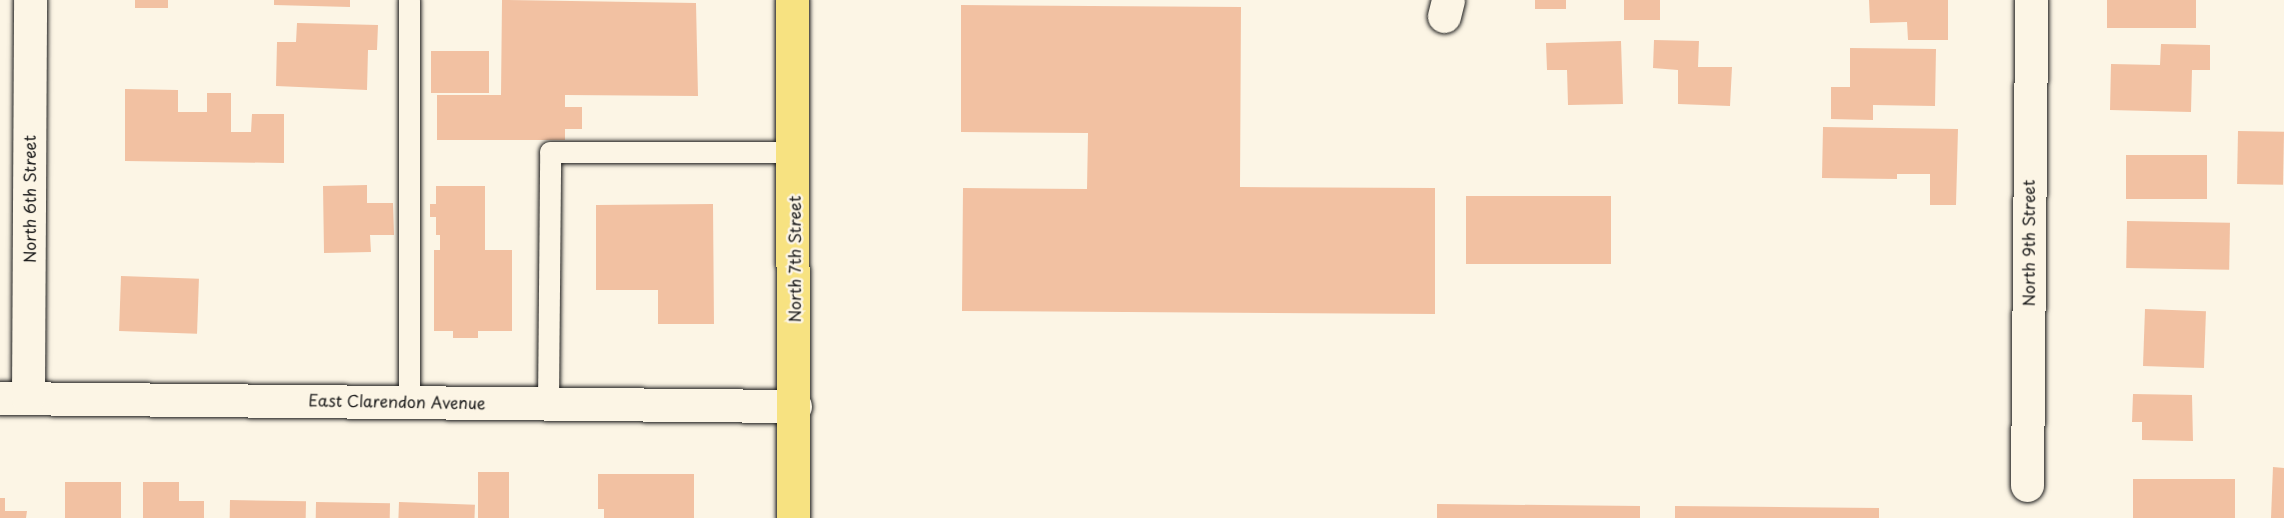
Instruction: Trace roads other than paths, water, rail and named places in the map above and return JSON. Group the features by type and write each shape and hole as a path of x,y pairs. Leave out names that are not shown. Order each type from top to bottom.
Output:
{"main road":[{"name":"North 7th Street","path":"792,0 795,406 793,518"}],"street":[{"name":"North 6th Street","path":"14,398 30,0"},
{"name":"North 9th Street","path":"2027,485 2031,0"},
{"name":"East Clarendon Avenue","path":"14,398 795,406"}],"lane":[{"path":"409,0 409,401"},
{"path":"548,403 550,152 793,152"}]}
